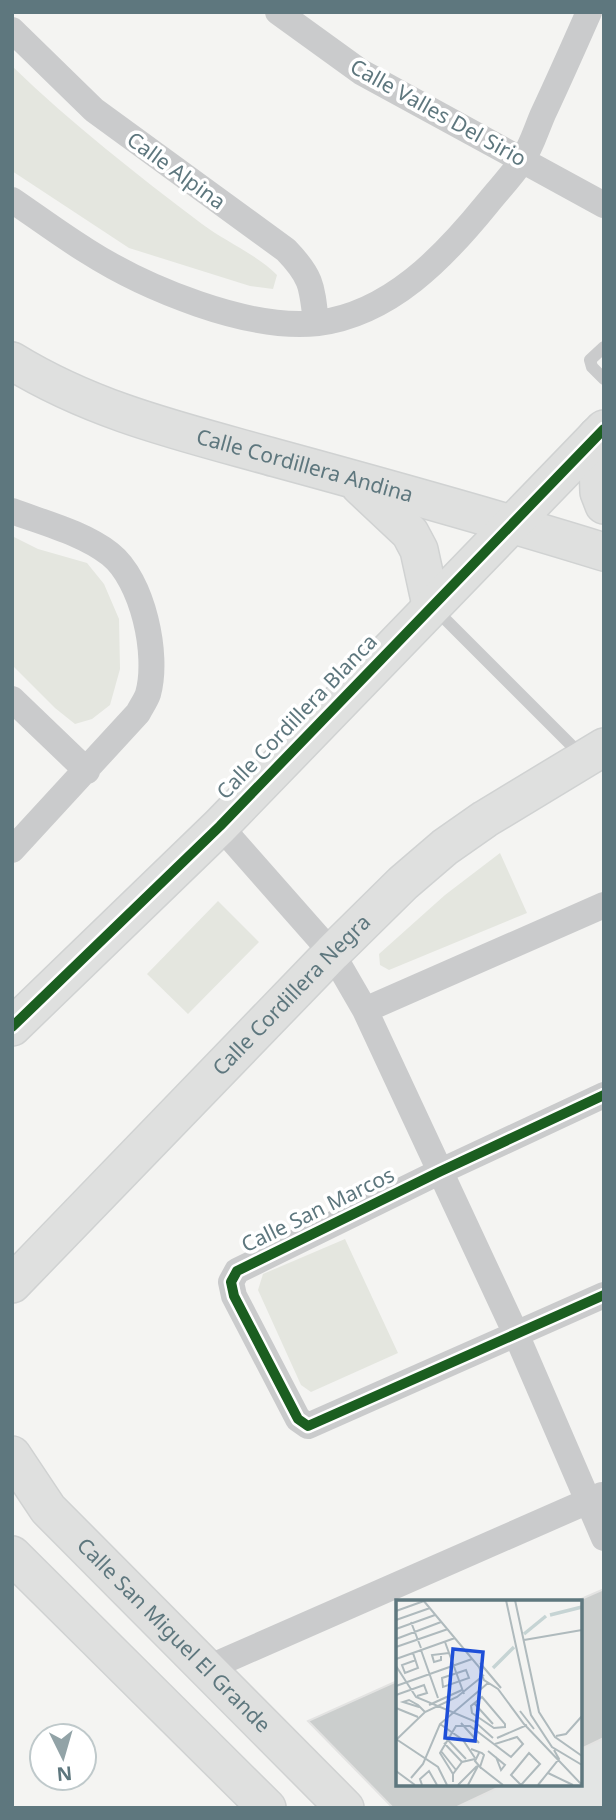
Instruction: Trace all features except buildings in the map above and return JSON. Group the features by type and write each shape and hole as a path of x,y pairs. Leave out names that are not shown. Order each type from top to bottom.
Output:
{"street":[{"name":"Calle Valles Del Sirio","path":"278,12 361,72 604,205"},
{"path":"12,200 88,252 137,278 193,301 242,317 282,323 316,323 337,319 367,308 399,291 427,270 462,234 522,161 589,12"},
{"name":"Calle Alpina","path":"12,30 94,110 286,250 305,270 313,296 316,323"},
{"name":"Calle Cordillera Andina","path":"12,361 67,392 152,423 604,552"},
{"path":"600,432 599,492 604,505"},
{"name":"Calle Cordillera Blanca","path":"12,1027 220,826 600,432"},
{"path":"352,479 411,533 419,550 431,605"},
{"path":"12,510 93,543 110,554 129,577 145,621 151,674 148,695 138,713 12,850"},
{"path":"12,699 87,771"},
{"name":"Calle Cordillera Negra","path":"12,1284 403,883 445,847 485,819 594,752"},
{"path":"220,826 332,953 365,1010 439,1172 596,1498 604,1538"},
{"path":"365,1010 604,905"},
{"name":"Calle San Marcos","path":"604,1095 237,1271 231,1282 234,1296 298,1419 308,1426 604,1295"},
{"name":"Calle San Miguel El Grande","path":"12,1455 48,1509 345,1808"},
{"path":"208,1668 596,1498"},
{"path":"12,1555 267,1808"}],"lane":[{"path":"604,347 590,360 592,367 604,379"},
{"path":"431,605 594,752"}],"shaded area":[{"path":"12,66 81,128 153,186 211,230 269,268 277,275 273,289 250,286 129,248 12,171"},
{"path":"12,536 38,549 87,563 104,584 119,619 120,669 110,705 92,719 75,724 12,665"},
{"path":"500,853 527,913 389,970 380,965 379,954 445,895"},
{"path":"218,901 259,942 188,1014 147,974"},
{"path":"345,1239 398,1353 311,1392 301,1385 258,1290 263,1274"},
{"path":"604,1738 604,1808 455,1808 504,1785 581,1785 581,1749"}],"cycle path":[{"path":"12,1027 220,826 604,429"},
{"path":"604,1095 237,1271 231,1282 234,1296 298,1419 308,1426 604,1295"}]}
